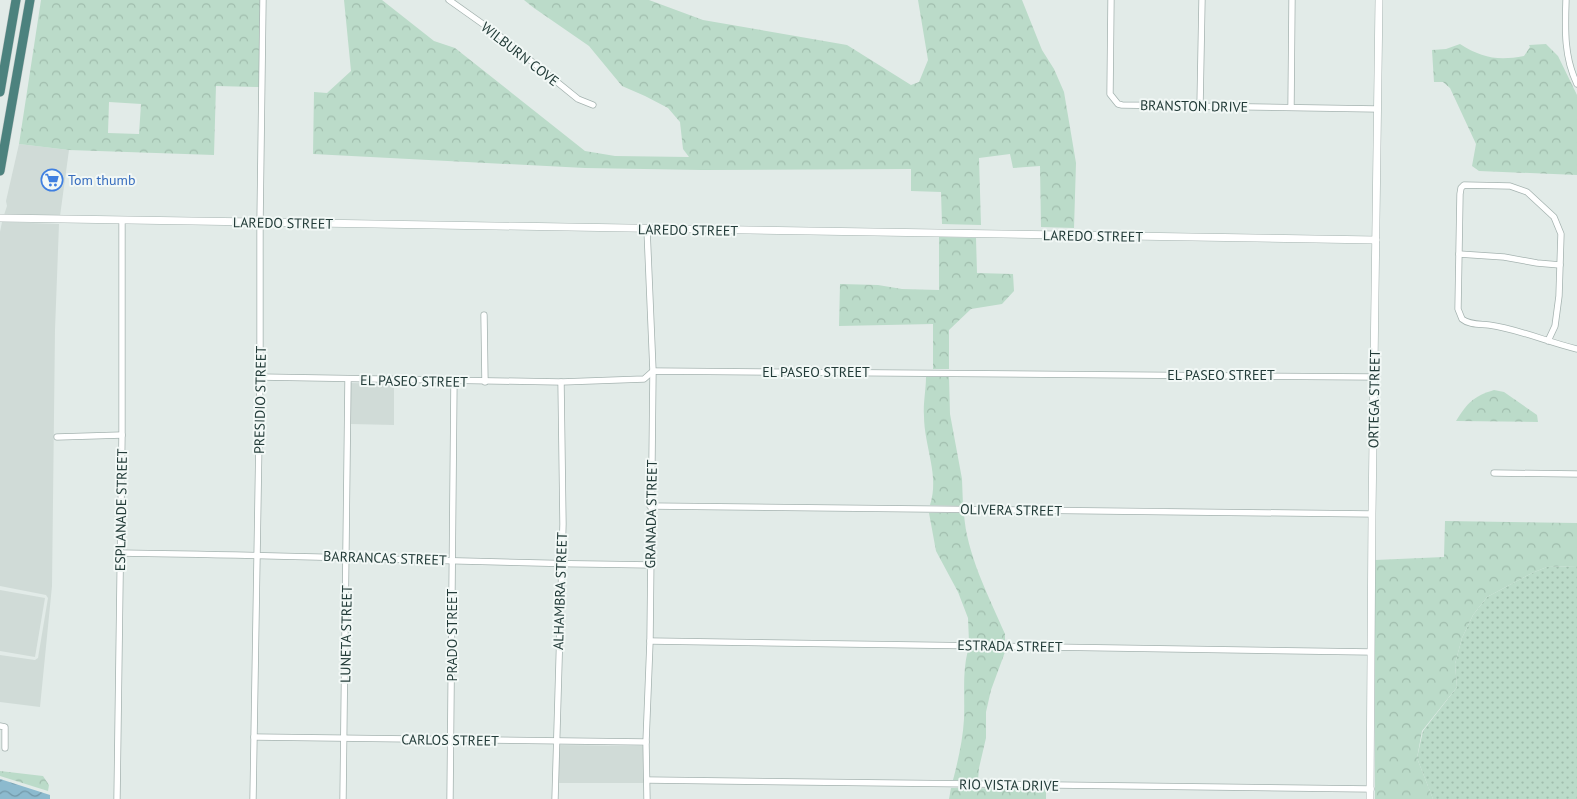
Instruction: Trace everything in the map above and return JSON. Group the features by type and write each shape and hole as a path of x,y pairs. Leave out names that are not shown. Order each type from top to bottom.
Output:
{"highway":[{"path":"0,92 16,0"},
{"path":"0,171 30,0"}],"street":[{"name":"PRESIDIO STREET","path":"253,799 258,555 263,0"},
{"name":"WILBURN COVE","path":"449,0 504,39 578,99 593,105"},
{"name":"BRANSTON DRIVE","path":"1111,0 1110,94 1114,100 1122,105 1377,109"},
{"path":"1200,106 1202,0"},
{"path":"1291,107 1292,0"},
{"name":"ORTEGA STREET","path":"1370,799 1379,0"},
{"path":"1566,0 1567,54 1577,84"},
{"path":"1548,341 1558,314 1561,234 1554,217 1527,192 1510,186 1464,185 1461,188 1458,309 1462,319 1471,323 1504,327 1548,341 1577,349"},
{"name":"LAREDO STREET","path":"0,218 1376,240"},
{"name":"ESPLANADE STREET","path":"117,799 122,435 122,220"},
{"name":"GRANADA STREET","path":"647,229 653,371 650,641 646,742 647,799"},
{"path":"1459,254 1504,257 1560,265"},
{"path":"484,315 484,382"},
{"name":"EL PASEO STREET","path":"260,377 561,382 644,379 653,371 1374,376"},
{"name":"LUNETA STREET","path":"343,799 348,379"},
{"name":"PRADO STREET","path":"450,799 454,381"},
{"name":"ALHAMBRA STREET","path":"556,799 563,524 561,382"},
{"path":"57,437 122,435"},
{"path":"1494,473 1577,474"},
{"name":"OLIVERA STREET","path":"650,506 1372,514"},
{"name":"BARRANCAS STREET","path":"120,554 258,555 650,565"},
{"name":"ESTRADA STREET","path":"650,641 1371,652"},
{"path":"0,726 5,727 5,748"},
{"name":"CARLOS STREET","path":"254,737 646,742"},
{"name":"RIO VISTA DRIVE","path":"647,780 1370,790"}],"shaded area":[{"path":"19,144 69,150 60,216 4,215"},
{"path":"2,222 59,224 55,330 52,586 40,707 0,702 0,655 35,660 38,658 48,598 46,595 0,586 0,232"},
{"path":"351,383 394,384 394,425 351,424"},
{"path":"0,590 45,598 35,657 0,651"},
{"path":"559,745 643,746 644,783 559,783"}],"green space":[{"path":"41,0 260,0 259,87 216,86 214,155 69,150 19,144","holes":["109,102 141,104 139,134 108,133"]},
{"path":"344,0 382,0 434,41 455,48 585,151 615,156 689,157 683,149 680,122 668,108 622,86 589,46 524,0 649,0 703,20 847,45 911,85 919,82 928,60 918,0 1022,0 1042,50 1054,69 1064,92 1076,163 1074,228 1041,227 1040,166 1013,168 1010,154 979,158 981,225 942,224 941,192 911,191 911,169 702,170 585,168 313,154 314,92 327,93 351,71"},
{"path":"1460,44 1483,55 1506,58 1524,56 1530,47 1529,45 1546,44 1558,56 1577,95 1577,175 1479,171 1472,166 1476,144 1450,88 1443,82 1434,82 1432,50 1446,49"},
{"path":"939,237 976,238 977,273 1013,274 1014,291 1002,304 971,309 949,330 949,369 933,369 933,324 839,326 840,284 939,290"},
{"path":"926,377 949,377 950,414 962,479 963,506 930,505 933,483 925,427"},
{"path":"1494,390 1504,392 1537,415 1538,422 1456,421 1472,401"},
{"path":"929,513 964,513 969,544 1005,634 1005,643 969,642 968,618 958,592 936,551"},
{"path":"1445,521 1577,523 1577,566 1547,567 1487,597 1473,615 1462,638 1455,664 1457,687 1422,731 1417,758 1433,799 1375,799 1375,560 1444,557"},
{"path":"1577,566 1577,799 1433,799 1417,758 1423,731 1457,687 1455,664 1462,638 1473,615 1487,597 1532,573 1547,567"},
{"path":"968,650 1005,650 1005,652 991,690 986,712 986,738 978,780 953,780 963,734 964,676"},
{"path":"0,771 43,776 49,785 48,791 0,776"},
{"path":"951,788 1046,789 1046,799 949,799"}],"water":[{"path":"0,779 50,795 50,799 0,799"}],"place":[{"name":"Tom thumb","path":"52,180"}]}
